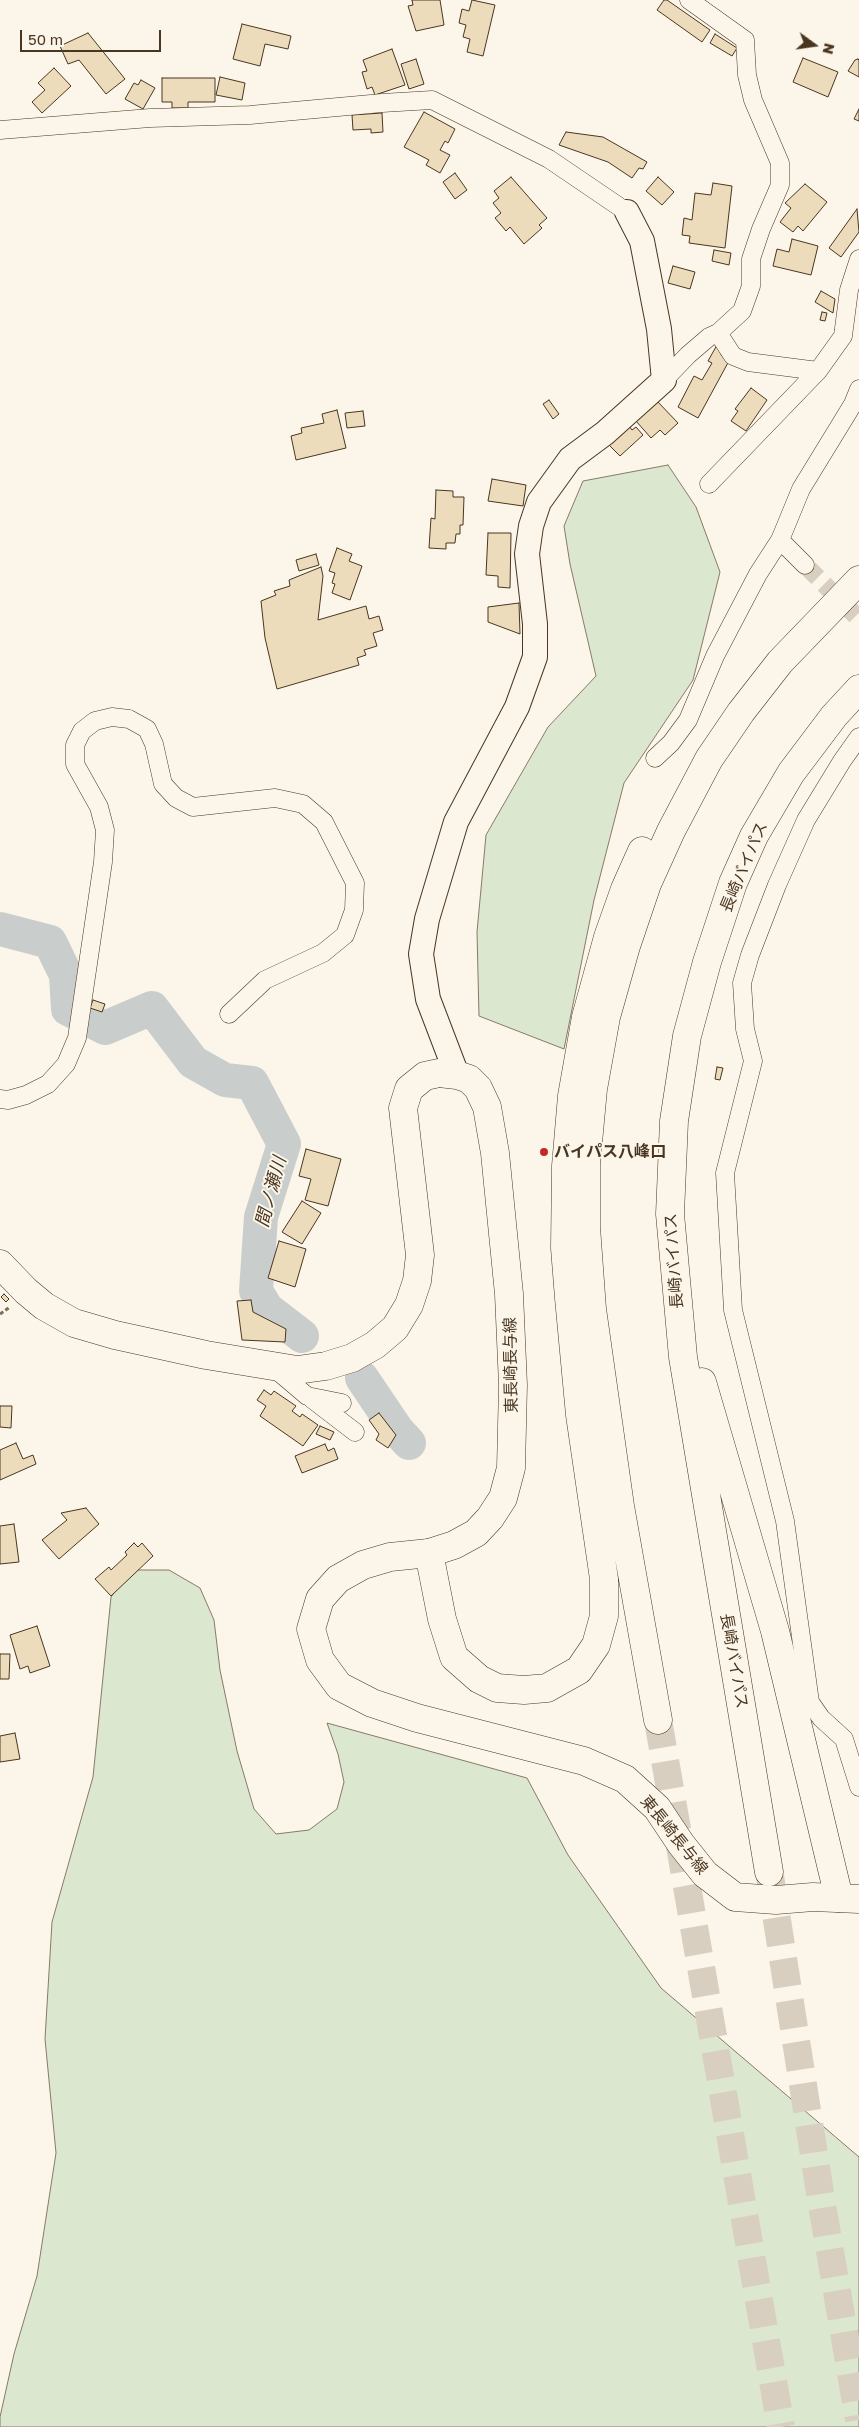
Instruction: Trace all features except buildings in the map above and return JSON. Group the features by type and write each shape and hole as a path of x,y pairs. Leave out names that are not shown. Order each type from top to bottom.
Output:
{"main road":[{"path":"429,1552 442,1619 454,1657 479,1679 498,1688 524,1690 546,1688 579,1670 596,1645 604,1616 604,1579 580,1415 576,1353 565,1248 566,1166 572,1096 586,1018 608,937 625,888 648,838 709,760 741,712 780,662 859,580"},
{"name":"長崎バイパス","path":"769,1872 683,1357 670,1214 674,1121 687,1036 707,962 733,884 754,836 791,773 834,716 859,689"},
{"path":"658,1720 620,1506 592,1309 587,1246 586,1164 593,1089 606,1017 626,946 647,884 671,831 709,760"},
{"path":"0,1264 32,1296 74,1323 115,1335 206,1355 297,1370 326,1366 352,1358 375,1345 395,1328 409,1305 417,1281 420,1255 403,1108 410,1089 425,1076 439,1073 457,1074"},
{"name":"東長崎長与線","path":"457,1074 469,1078 478,1088 487,1108 495,1153 509,1294 513,1385 511,1468 503,1498 490,1518 476,1533 454,1545 429,1552 390,1557 363,1565 338,1579 320,1599 311,1629 320,1660 339,1686 372,1703 417,1718 584,1761 625,1779 657,1808 681,1844 705,1874 735,1897 776,1900 849,1898"},
{"path":"677,1305 690,1339 775,1631 849,1898"},
{"path":"576,1353 620,1506"}],"street":[{"path":"457,1074 428,999 420,954 427,919 456,822 517,707 535,657 535,624 527,554 531,526 539,502 570,459 605,433 664,380 695,349 709,337 718,333 742,311 751,286 751,259 761,229 780,185 780,162 753,100 748,75 745,40 689,0"},
{"path":"0,130 150,118 250,115 432,100 549,159 627,212 642,240 659,329 664,380"},
{"path":"709,484 818,371 843,336 857,270"},
{"path":"718,333 733,356 748,362 818,371"},
{"path":"655,758 671,743 688,720 715,656 758,574 780,540 801,489 853,404 859,389"},
{"path":"780,540 805,564"},
{"path":"0,1099 8,1100 26,1095 48,1084 66,1064 77,1038 105,830 99,807 75,764 75,745 82,731 95,720 112,717 129,719 146,729 154,744 163,784 176,798 193,807 276,798 303,804 324,822 355,883 354,910 345,934 323,953 265,980 229,1014"},
{"path":"859,737 806,820 777,885 750,955 742,983 745,1029 753,1061 725,1173 733,1310 785,1521 810,1702 821,1718 844,1739 859,1786"},
{"path":"272,1366 307,1396 355,1432"},
{"path":"307,1396 342,1403"}],"green space":[{"path":"668,465 696,507 720,572 693,680 624,783 594,900 564,1049 479,1016 477,932 486,835 548,727 596,676 570,564 564,526 583,481"},
{"path":"131,1570 169,1570 200,1588 214,1620 220,1670 237,1751 254,1809 276,1834 309,1830 337,1809 344,1782 338,1754 327,1723 527,1778 568,1855 661,1988 859,2157 859,2427 0,2427 0,2417 14,2354 37,2276 56,2153 45,2039 52,1922 93,1777 111,1597"}],"waterway":[{"name":"間ノ瀬川","path":"0,929 50,942 66,975 68,1009 105,1028 152,1008 193,1062 225,1080 252,1083 284,1144 261,1217 256,1291 267,1309 302,1336"},
{"name":"間ノ瀬川","path":"362,1378 397,1430 409,1443"}],"tunnel":[{"path":"805,565 859,619"},
{"path":"658,1720 781,2427"},
{"path":"770,1876 821,2199 859,2420"}],"place":[{"name":"バイパス八峰口","path":"544,1152"}]}
